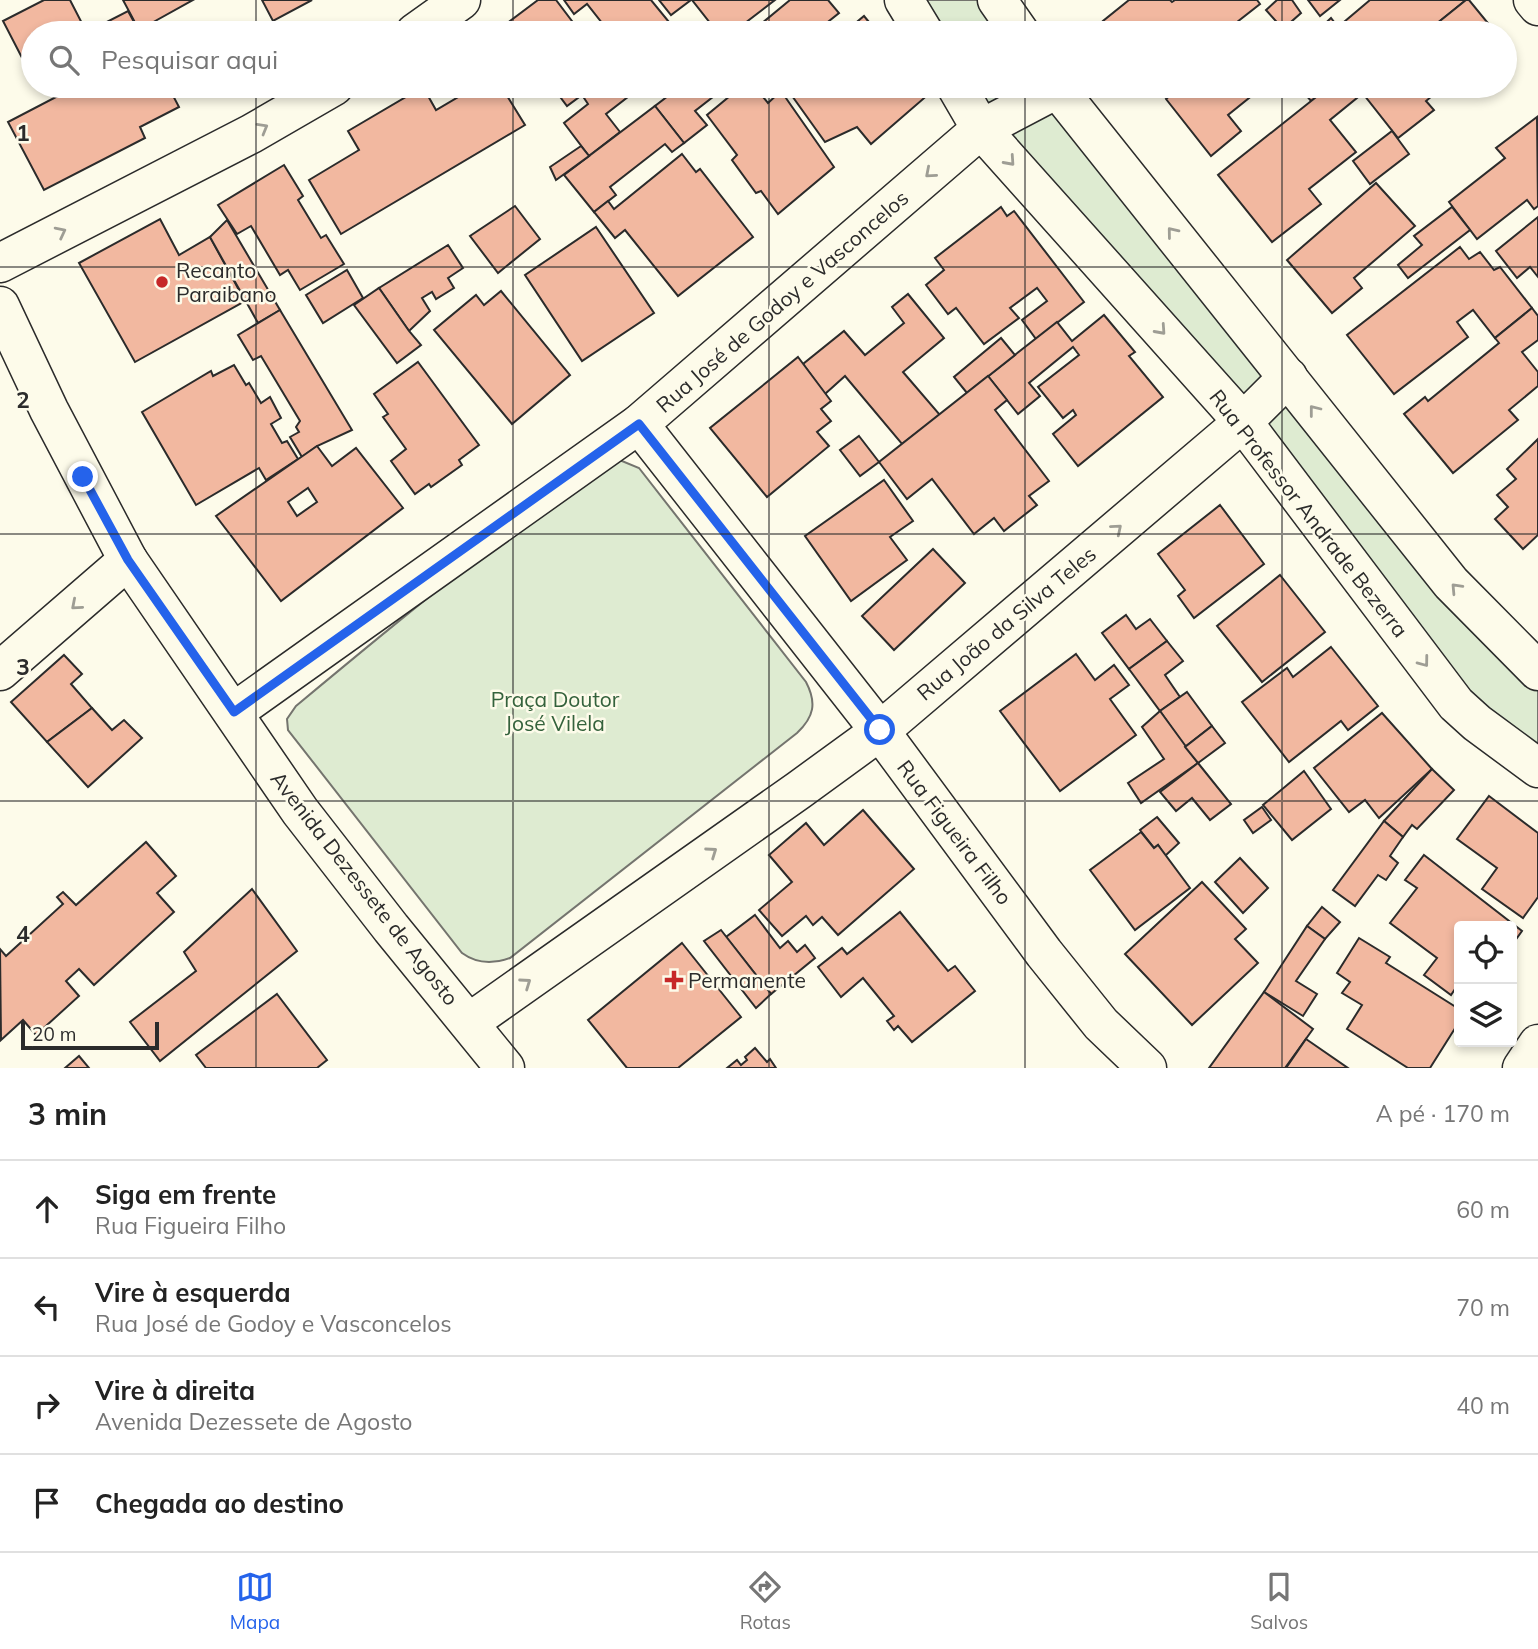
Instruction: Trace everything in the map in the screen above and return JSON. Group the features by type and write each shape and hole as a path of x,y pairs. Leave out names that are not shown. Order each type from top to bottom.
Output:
{"street":[{"path":"432,21 461,0"},
{"path":"904,0 917,21"},
{"path":"997,0 1012,21"},
{"path":"1533,0 1538,6"},
{"path":"0,263 251,134 313,98"},
{"name":"Rua Professor Andrade Bezerra","path":"963,98 981,129 1243,422 1456,704 1538,768"},
{"name":"Rua José de Godoy e Vasconcelos","path":"234,712 639,424 981,129 1036,98"},
{"path":"1065,98 1451,583 1538,671"},
{"name":"Avenida Dezessete de Agosto","path":"0,306 49,410 128,560 300,811 505,1068"},
{"name":"Rua João da Silva Teles","path":"470,1022 880,730 1243,422 1288,377"},
{"name":"Rua Figueira Filho","path":"639,424 880,730 1044,953 1101,1024 1147,1068"},
{"path":"0,671 128,560"},
{"path":"1522,1068 1538,1044"}],"green space":[{"path":"897,0 997,0 1012,21 911,21"},
{"path":"963,98 1065,98 1538,671 1538,768 1507,745"},
{"name":"Praça Doutor José Vilela","path":"608,461 622,461 639,468 806,682 812,697 812,709 807,721 797,733 510,958 491,962 479,961 462,953 288,730 287,719 296,706 411,611 528,519"}],"building":[{"path":"44,0 70,0 81,21 21,21 21,56 3,21"},
{"path":"123,0 193,0 155,21 134,21"},
{"path":"262,0 312,0 273,21"},
{"path":"538,0 556,0 572,21 510,21"},
{"path":"564,0 651,0 668,21 600,21 587,4 574,14"},
{"path":"659,0 691,0 671,15"},
{"path":"692,0 775,0 748,21 709,21"},
{"path":"790,0 828,0 839,13 829,21 765,21"},
{"path":"1129,0 1257,0 1260,4 1238,21 1103,21"},
{"path":"1277,0 1292,0 1301,13 1292,21 1276,21 1266,10"},
{"path":"1308,0 1340,0 1320,16"},
{"path":"1370,0 1466,0 1440,21 1345,21"},
{"path":"1469,0 1486,21 1440,21"},
{"path":"128,11 133,21 109,21"},
{"path":"54,98 174,98 179,107 140,127 145,138 44,190 8,122"},
{"path":"404,98 429,98 436,110 456,98 508,98 525,125 341,234 309,180 359,150 348,131"},
{"path":"561,98 578,98 567,106"},
{"path":"584,98 627,98 606,114 620,132 589,156 564,123 588,104"},
{"path":"665,98 712,98 695,111 707,125 684,143 655,106"},
{"path":"728,98 764,98 768,103 773,98 786,98 834,167 778,214 761,191 756,193 732,160 737,155 707,115"},
{"path":"794,98 924,98 871,144 857,127 825,142"},
{"path":"1249,98 1228,115 1241,131 1211,156 1166,99"},
{"path":"1315,98 1357,98 1330,120 1356,152 1309,189 1321,204 1272,242 1218,175"},
{"path":"1366,98 1430,98 1426,101 1434,110 1398,138"},
{"path":"655,106 684,143 672,152 665,144 610,187 616,195 594,212 564,175"},
{"path":"1537,117 1538,206 1534,209 1527,200 1477,239 1449,202 1505,158 1496,148"},
{"path":"1392,131 1409,154 1370,184 1353,161"},
{"path":"581,146 589,156 556,180 550,167"},
{"path":"682,154 696,172 700,169 753,237 678,296 625,230 615,238 594,212 608,201 614,209"},
{"path":"284,165 303,196 298,200 321,238 326,235 344,264 300,290 288,270 280,275 251,226 237,234 218,205"},
{"path":"1376,183 1415,226 1354,278 1362,288 1332,313 1287,260"},
{"path":"515,206 540,239 498,273 470,236"},
{"path":"1001,207 1007,216 1014,211 1084,302 1036,339 1022,320 1047,301 1037,288 1010,308 1019,318 984,344 956,308 948,314 926,285 944,270 935,258"},
{"path":"1452,207 1470,230 1408,278 1398,265 1422,245 1414,236"},
{"path":"1538,217 1538,277 1530,267 1517,278 1496,251"},
{"name":"Recanto Paraibano","path":"160,219 179,255 210,237 245,301 135,362 79,263"},
{"path":"227,220 280,310 258,323 210,237"},
{"path":"596,227 654,313 582,361 525,275"},
{"path":"448,245 463,268 448,278 454,288 436,299 432,292 422,298 430,311 409,331 379,288"},
{"path":"1460,247 1469,259 1480,252 1494,270 1500,267 1532,308 1495,338 1473,310 1457,322 1468,337 1394,394 1347,335"},
{"path":"347,270 363,298 323,323 306,295"},
{"path":"379,288 421,345 397,363 354,305"},
{"path":"501,291 570,375 512,424 434,330 476,295 484,305"},
{"path":"908,294 944,338 903,372 940,415 902,444 845,376 825,394 803,364 844,331 865,355 904,323 892,307"},
{"path":"1532,308 1538,316 1538,340 1522,352 1538,372 1538,386 1509,410 1518,420 1453,473 1404,414 1425,397 1428,401 1499,343 1495,338"},
{"path":"280,310 352,430 317,446 302,457 290,437 299,432 296,427 300,421 261,356 253,360 238,335"},
{"path":"1104,315 1135,352 1129,356 1163,397 1078,466 1053,434 1076,415 1073,410 1063,418 1038,387 1079,355 1073,347 1029,383 1040,396 1018,414 988,376 1057,322 1072,341"},
{"path":"1001,338 1015,355 967,393 954,377"},
{"path":"798,357 831,401 821,409 831,421 817,432 829,446 767,497 710,428"},
{"path":"418,362 479,445 459,460 462,465 431,487 429,484 415,494 391,461 406,449 383,417 388,414 374,394"},
{"path":"234,365 261,403 270,397 281,418 271,424 282,443 287,441 298,459 266,480 259,468 196,505 142,412 211,371 213,376"},
{"path":"988,376 1007,400 995,410 1049,481 1029,496 1037,505 1004,531 994,518 974,534 932,479 907,499 879,462"},
{"path":"859,436 879,462 860,476 840,450"},
{"path":"1538,439 1538,535 1523,549 1495,519 1508,507 1497,495 1516,479 1507,469"},
{"path":"317,446 332,466 356,448 403,508 281,601 216,516","holes":["308,488 317,502 297,516 288,502"]},
{"path":"884,480 913,521 890,537 907,560 851,601 805,536"},
{"path":"1220,505 1264,564 1194,618 1178,596 1185,590 1158,554"},
{"path":"933,549 965,583 894,650 862,616"},
{"path":"1280,575 1325,632 1262,682 1217,626"},
{"path":"1126,615 1136,629 1150,619 1167,641 1129,669 1102,633"},
{"path":"1167,641 1183,661 1165,675 1180,697 1160,711 1129,669"},
{"path":"1331,647 1378,706 1348,730 1341,721 1289,762 1242,702 1287,668 1293,677"},
{"path":"1076,654 1095,680 1114,665 1129,685 1110,699 1136,735 1060,791 1000,711"},
{"path":"64,655 82,674 71,684 92,708 47,742 11,702"},
{"path":"1187,692 1212,726 1185,747 1160,711"},
{"path":"92,708 112,730 124,720 142,738 88,787 47,742"},
{"path":"1160,711 1198,763 1141,803 1128,783 1164,759 1142,727"},
{"path":"1382,713 1432,769 1379,818 1365,800 1349,812 1314,768"},
{"path":"1212,726 1225,743 1198,763 1185,747"},
{"path":"1198,763 1231,804 1210,820 1192,798 1176,811 1160,792"},
{"path":"1432,769 1454,790 1417,829 1412,825 1403,837 1384,821"},
{"path":"1304,771 1331,809 1292,840 1263,805"},
{"path":"1489,796 1538,833 1538,897 1523,918 1482,889 1497,868 1457,839"},
{"path":"1262,807 1271,820 1253,833 1244,820"},
{"path":"863,810 914,869 838,935 822,917 813,925 806,916 782,936 759,910 792,882 769,855 806,823 824,845"},
{"path":"1157,817 1179,843 1165,856 1158,845 1154,848 1140,830"},
{"path":"1384,821 1403,837 1390,856 1398,863 1386,880 1378,875 1355,906 1333,890"},
{"path":"1141,832 1154,848 1158,845 1190,888 1135,930 1090,870"},
{"path":"146,842 176,876 157,893 174,912 94,985 79,969 66,981 79,996 36,1035 23,1020 1,1040 0,949 6,956 63,904 57,897 63,892 76,905"},
{"path":"1424,855 1509,921 1454,921 1454,990 1451,995 1424,975 1437,958 1390,923 1417,888 1405,880"},
{"path":"1240,858 1268,888 1243,913 1215,882"},
{"path":"1202,882 1246,929 1235,939 1258,963 1192,1025 1125,954"},
{"path":"252,889 297,951 160,1061 130,1022 196,971 184,952"},
{"path":"1322,907 1340,922 1325,939 1307,926"},
{"path":"900,912 948,971 955,966 975,991 912,1042 898,1026 894,1030 887,1021 894,1016 863,978 841,997 818,967 842,948 847,954"},
{"path":"755,915 780,948 788,941 797,952 805,945 815,958 771,994 726,937"},
{"path":"1307,926 1325,939 1296,981 1317,994 1303,1016 1264,992"},
{"path":"721,930 771,994 756,1008 704,941"},
{"path":"1359,938 1390,957 1386,963 1454,1006 1454,1030 1430,1068 1408,1068 1347,1029 1362,1005 1342,993 1350,982 1337,973"},
{"name":"Permanente","path":"682,943 741,1017 678,1068 627,1068 588,1020"},
{"path":"1264,992 1313,1029 1285,1068 1209,1068"},
{"path":"277,994 327,1060 317,1068 206,1068 196,1055"},
{"path":"1306,1039 1348,1068 1286,1068"},
{"path":"755,1048 767,1062 770,1059 776,1068 727,1068 737,1060 741,1065"},
{"path":"79,1056 89,1068 65,1068"}],"place":[{"name":"Recanto Paraibano","path":"162,282"},
{"name":"Permanente","path":"674,980"}],"route":[{"path":"83,477 128,560 234,712 639,424 880,730"}]}
